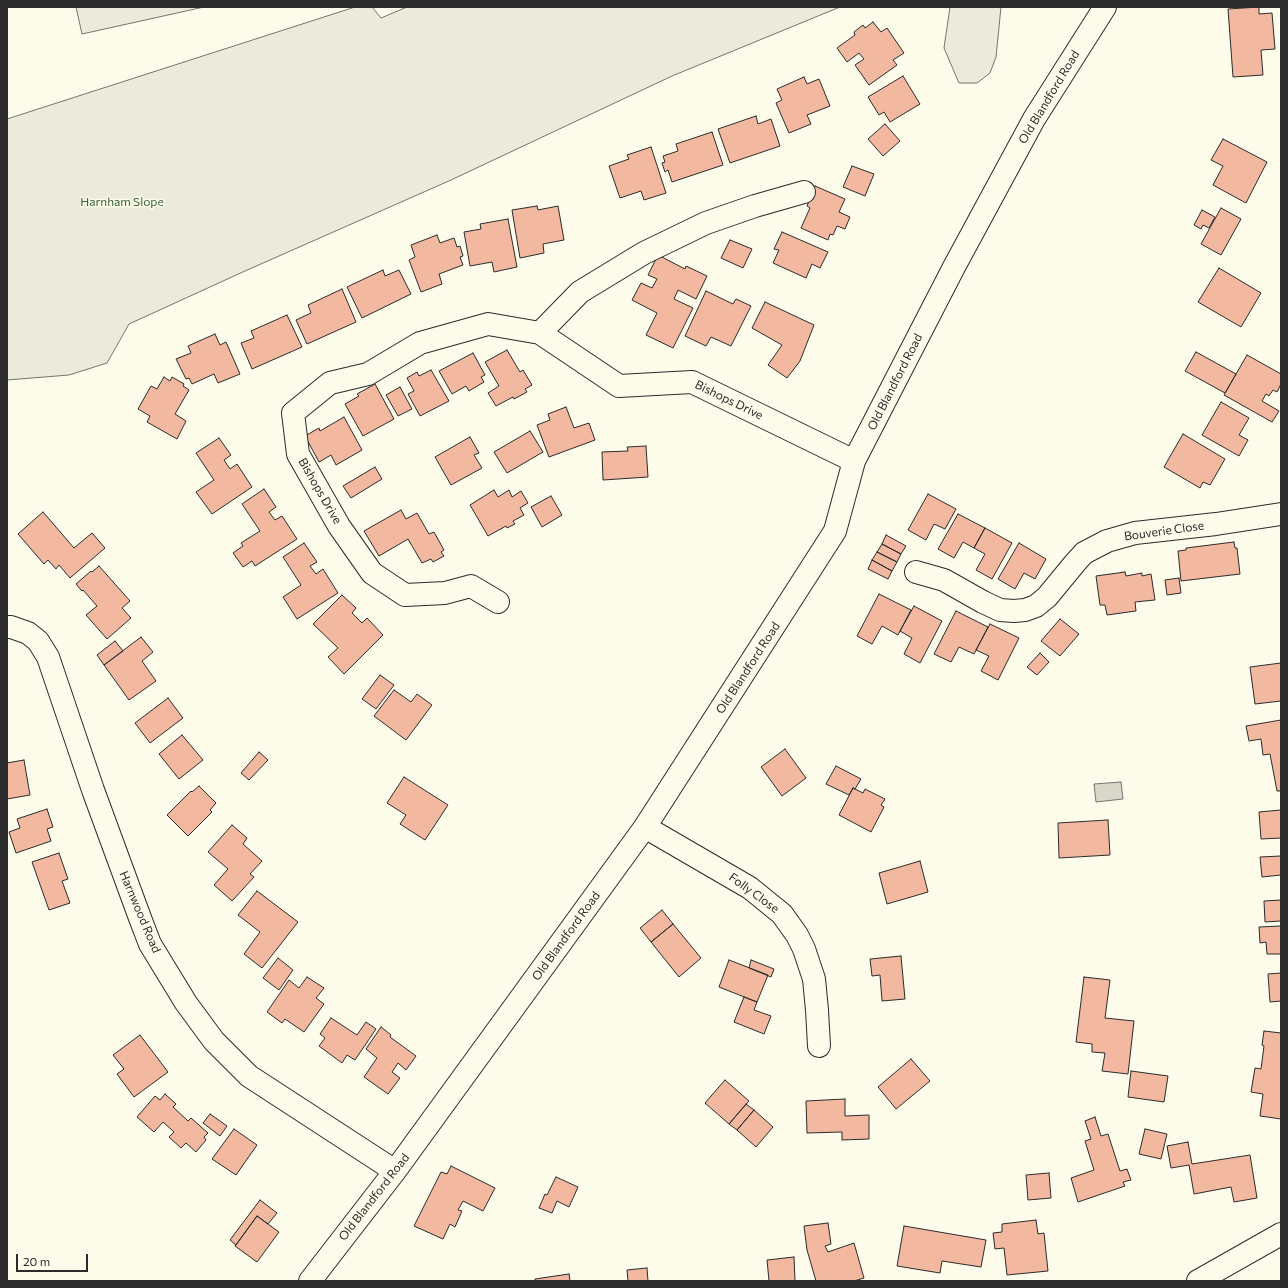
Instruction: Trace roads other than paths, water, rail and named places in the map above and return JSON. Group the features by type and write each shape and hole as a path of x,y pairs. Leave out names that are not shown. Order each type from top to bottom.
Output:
{"street":[{"name":"Old Blandford Road","path":"310,1281 395,1171 645,827 835,531 854,461 954,267 1034,119 1105,7"},
{"path":"540,333 580,292 644,253 706,223 755,206 804,192"},
{"name":"Bishops Drive","path":"498,602 471,586 445,594 405,595 372,573 339,526 298,454 293,413 330,384 368,374 420,343 488,324 540,333 619,386 692,382 854,461"},
{"name":"Bouverie Close","path":"916,572 944,580 1000,610 1025,610 1036,606 1047,597 1074,563 1084,553 1107,541 1135,534 1281,514"},
{"name":"Harnwood Road","path":"7,627 11,627 28,634 38,641 48,657 93,790 150,944 186,1003 214,1041 249,1076 395,1171"},
{"name":"Folly Close","path":"645,827 750,888 782,914 797,935 804,949 814,979 819,1046"},
{"path":"1198,1281 1281,1234"}],"park label":[{"name":"Harnham Slope","path":"122,202"}]}
